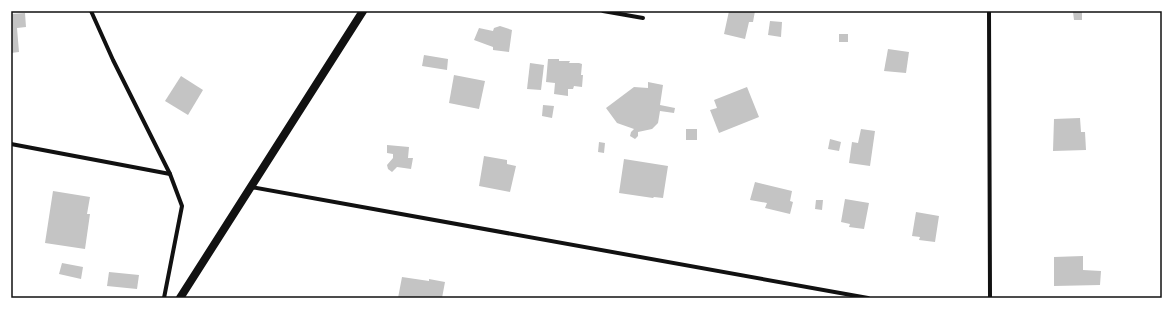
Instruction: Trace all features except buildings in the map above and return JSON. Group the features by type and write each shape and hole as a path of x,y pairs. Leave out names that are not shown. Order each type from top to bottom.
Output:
{"main road":[{"path":"180,298 363,11"}],"street":[{"path":"91,11 113,60 170,174 182,206 164,298"},
{"path":"603,11 643,18"},
{"path":"989,11 990,298"},
{"path":"11,144 170,174"},
{"path":"251,187 868,298"}]}
